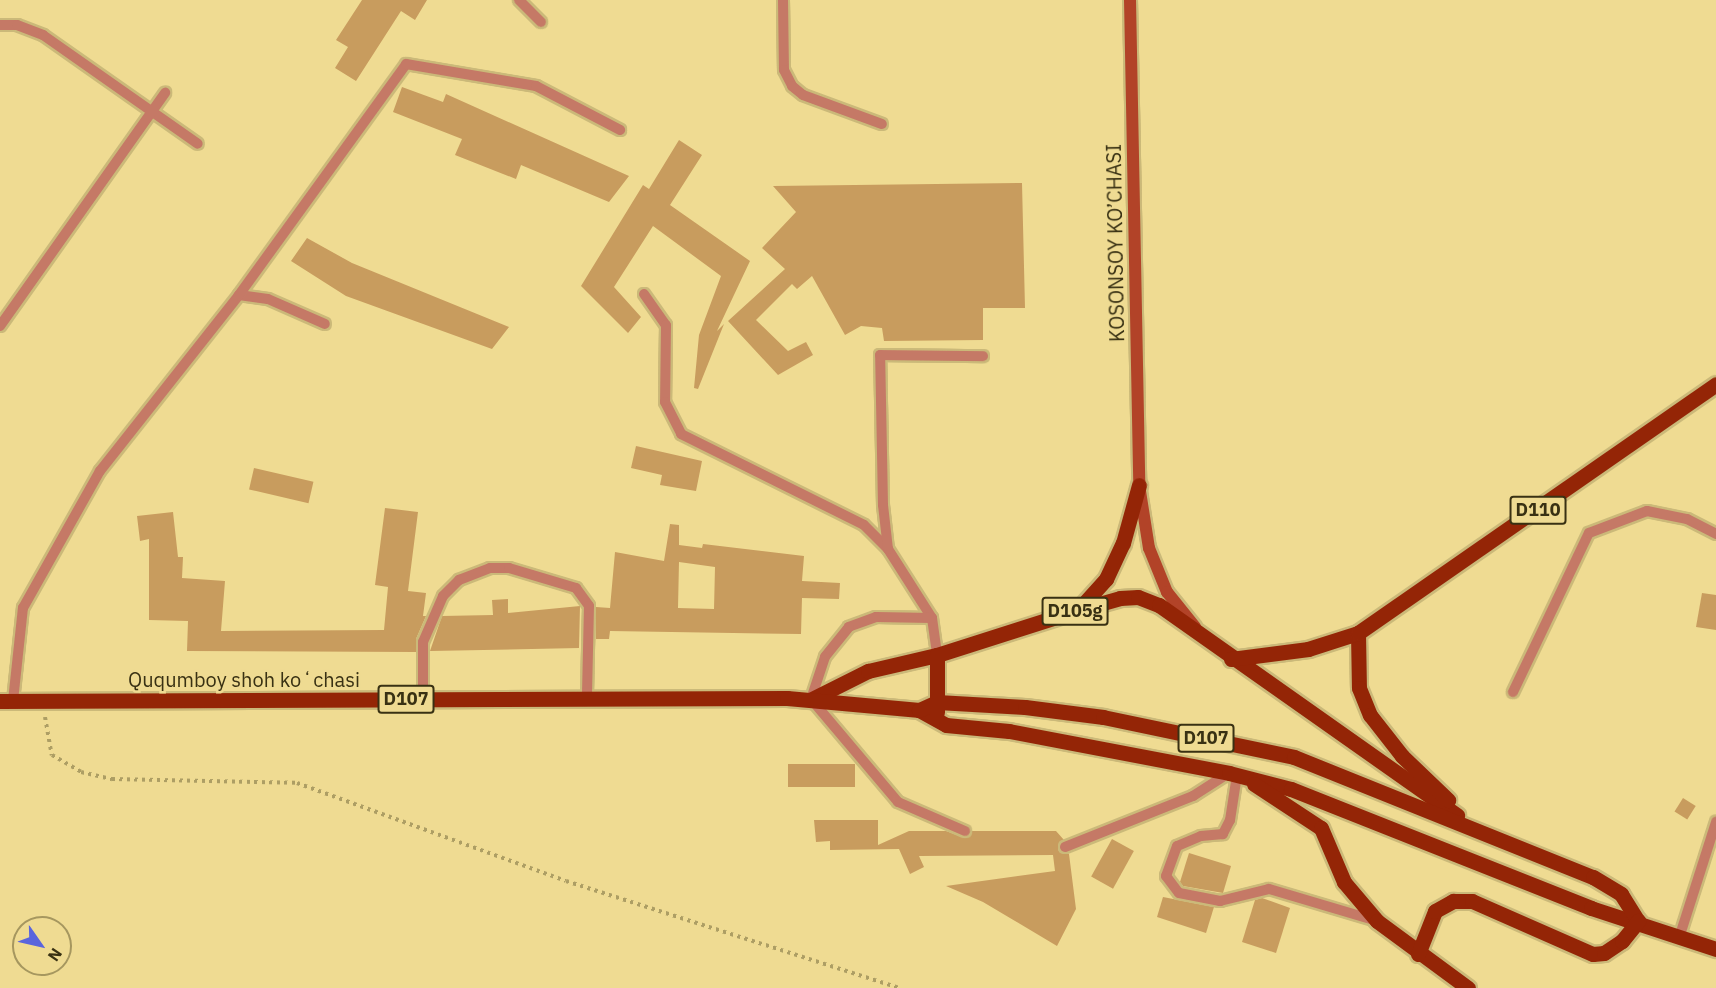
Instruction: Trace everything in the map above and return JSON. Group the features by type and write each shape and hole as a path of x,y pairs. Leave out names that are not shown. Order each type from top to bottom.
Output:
{"main road":[{"name":"KOSONSOY KO’CHASI","path":"1131,0 1139,485"},
{"name":"D110","path":"1231,659 1308,650 1358,633 1716,384"},
{"name":"D105g","path":"811,699 868,671 937,655 1078,610 1106,579 1123,543 1139,485"},
{"name":"D105g","path":"1139,485 1149,548 1167,592 1198,631"},
{"path":"1078,610 1120,598 1138,597 1198,631 1231,659 1482,832"},
{"path":"1358,633 1359,688 1370,715 1402,756 1482,832"},
{"path":"937,655 937,720"},
{"name":"Ququmboy shoh koʻchasi","path":"7,701 587,697 811,699"},
{"name":"D107","path":"811,699 913,709 946,725 1009,731 1235,774 1291,789 1591,908 1680,935 1716,950"},
{"name":"D107","path":"913,709 937,702 1103,717 1294,757 1593,877 1621,894 1638,921"},
{"path":"1235,774 1321,828 1344,882 1377,921 1418,954 1468,988"},
{"path":"1418,954 1432,917 1443,904 1453,901 1472,901 1593,954 1604,952 1622,941 1638,921"}],"lane":[{"path":"519,0 541,22"},
{"path":"783,0 784,70 792,86 803,95 882,124"},
{"path":"0,25 17,25 43,35 198,144"},
{"path":"7,701 23,608 100,471 239,295 406,64 536,86 620,130"},
{"path":"0,326 165,93"},
{"path":"644,294 666,326 665,402 681,434 848,515 864,525 888,549 932,618 937,655"},
{"path":"239,295 268,299 325,324"},
{"path":"888,549 883,505 880,355 983,356"},
{"path":"1513,692 1589,533 1647,511 1687,519 1716,534"},
{"path":"423,698 423,642 443,596 459,580 490,568 509,568 576,588 589,606 587,697"},
{"path":"932,618 876,616 849,627 825,657 811,699 898,802 965,831"},
{"path":"1065,847 1193,796 1235,774"},
{"path":"1235,774 1230,820 1223,834 1201,836 1177,846 1166,876 1179,893 1220,901 1269,889 1377,921"},
{"path":"1680,935 1716,822"}],"path":[{"path":"43,700 52,755 81,772 112,779 297,783 566,881 899,988"}],"building":[{"path":"362,0 427,0 415,20 401,11 356,81 335,68 348,47 336,40"},
{"path":"402,87 443,102 446,94 629,176 609,202 521,165 516,179 455,155 462,139 393,112"},
{"path":"679,140 702,155 670,205 750,261 717,331 724,324 698,389 694,388 699,335 721,276 653,226 614,287 641,317 628,333 581,286 643,185 649,189"},
{"path":"1022,183 1025,308 983,308 983,340 884,341 882,328 861,326 845,335 812,276 797,289 792,284 756,320 788,351 806,342 813,355 778,375 728,321 785,269 762,248 796,212 773,186"},
{"path":"307,238 352,263 509,327 492,349 346,296 291,261"},
{"path":"636,446 702,461 696,491 660,485 662,475 631,468"},
{"path":"254,468 313,482 308,503 249,489"},
{"path":"385,508 418,512 408,591 426,593 423,616 426,616 416,639 416,652 187,651 188,621 149,620 149,539 140,541 137,516 173,512 178,557 183,557 182,578 225,581 221,631 384,630 388,587 375,585"},
{"path":"670,524 679,525 679,545 702,548 703,544 804,556 802,581 840,583 839,599 802,598 801,634 610,631 609,639 596,639 596,607 610,608 615,552 664,561","holes":["679,562 715,567 714,609 678,608"]},
{"path":"1702,593 1716,595 1716,630 1696,627"},
{"path":"508,599 508,613 580,606 579,648 430,651 442,616 493,615 492,600"},
{"path":"788,764 855,764 855,787 788,787"},
{"path":"1683,798 1696,806 1687,820 1675,812"},
{"path":"814,820 878,820 878,845 909,831 946,831 965,838 972,831 1056,831 1064,840 1058,850 1069,854 1076,909 1057,946 983,902 946,886 1055,871 1053,855 919,856 924,867 910,874 899,849 830,850 830,841 816,842"},
{"path":"1112,839 1134,851 1113,889 1091,877"},
{"path":"1189,853 1231,866 1223,893 1183,886 1180,882"},
{"path":"1163,897 1214,907 1206,933 1157,917"},
{"path":"1262,898 1290,908 1276,953 1242,942 1255,900"}]}
